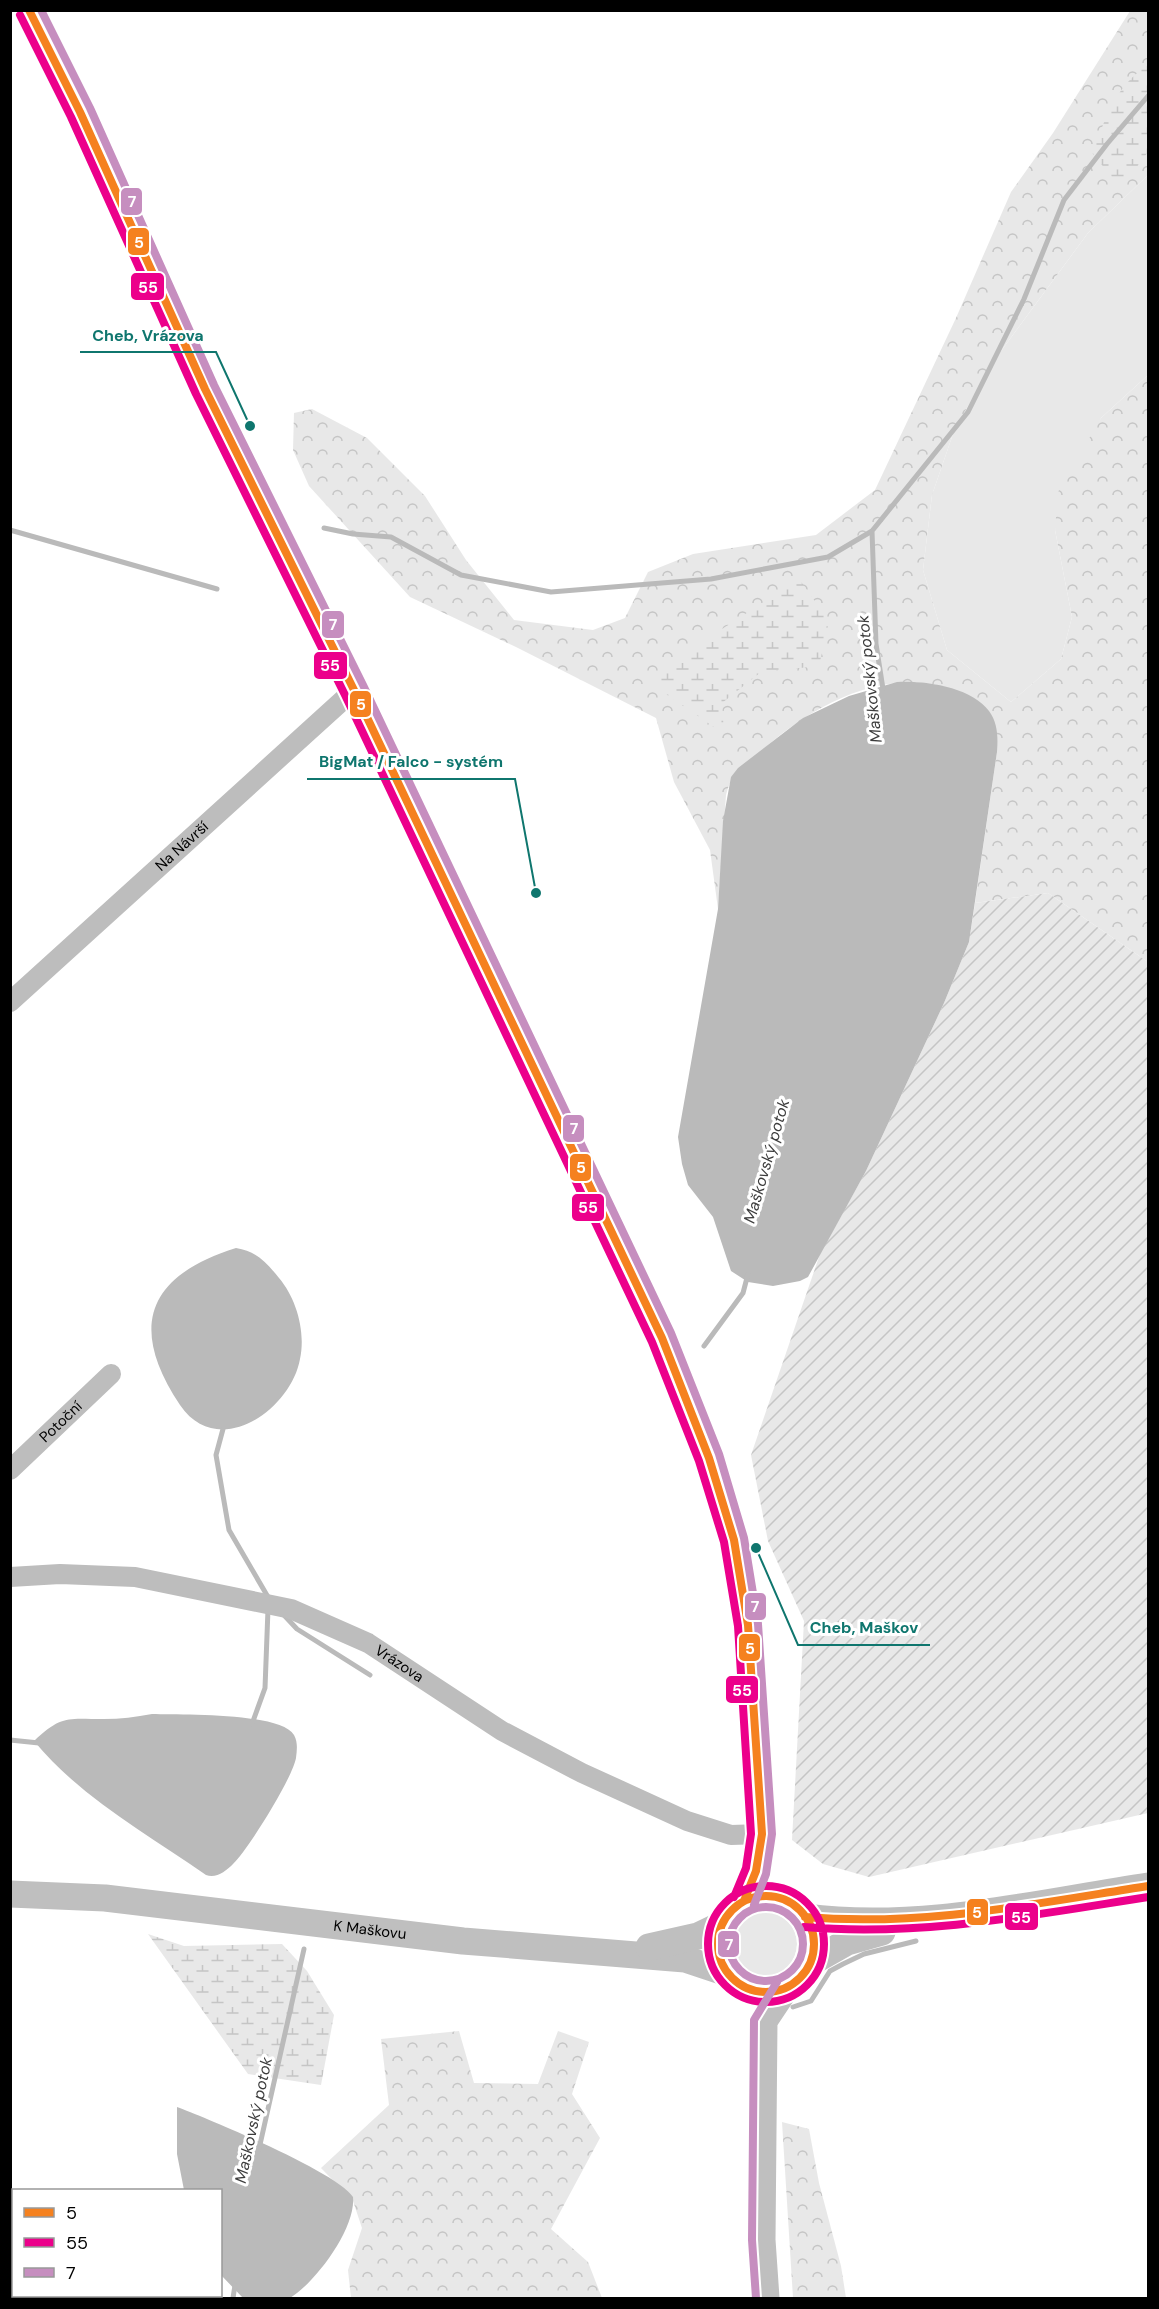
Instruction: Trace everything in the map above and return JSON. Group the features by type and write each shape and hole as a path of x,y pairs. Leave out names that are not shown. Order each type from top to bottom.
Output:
{"street":[{"path":"29,10 80,112 206,389 354,690 662,1338 709,1458 735,1540 748,1625 762,1834 756,1871 744,1901"},
{"name":"Na Návrší","path":"10,1002 354,690"},
{"name":"Potoční","path":"10,1470 111,1374"},
{"name":"Vrázova","path":"10,1577 60,1574 135,1577 291,1609 368,1643 502,1731 582,1773 687,1821 731,1835 762,1834"},
{"path":"762,1834 779,1883 812,1932 814,1948 804,1974 786,1988 764,2021"},
{"path":"624,1952 698,1936 721,1925 735,1907 744,1901 759,1896 775,1897 797,1910 849,1923 918,1921 1149,1886"},
{"name":"K Maškovu","path":"10,1894 105,1898 463,1941 557,1950 624,1952 685,1959 727,1973"},
{"path":"810,1963 847,1942 918,1921"},
{"path":"721,1925 718,1949 727,1973 748,1989 761,1992 786,1988"},
{"path":"748,1989 764,2021 762,2240 766,2298"}],"green space":[{"path":"1130,11 1148,11 1148,175 1088,233 993,362 954,431 932,495 923,570 947,650 1011,702 1061,659 1072,617 1055,530 1058,492 1101,418 1148,375 1148,962 1048,893 975,903 997,752 994,726 982,706 967,696 941,686 914,682 887,684 835,701 787,730 737,773 726,795 718,909 710,850 674,782 656,718 516,647 410,597 309,486 293,450 294,413 312,409 367,438 425,496 466,560 514,620 593,630 625,618 648,572 693,554 816,535 875,490 956,318 1011,192 1053,133"},
{"path":"1148,65 1148,152 1121,188 1092,153 1107,115 1119,93 1137,73"},
{"path":"1148,175 1148,375 1101,418 1055,530 1072,617 1061,659 1011,702 947,650 923,570 932,495 954,431 993,362 1088,233"},
{"path":"799,579 829,621 819,666 761,672 722,703 724,734 663,692 653,674"},
{"path":"1048,893 1148,962 1148,1813 869,1877 823,1864 792,1840 804,1621 768,1541 751,1455 820,1254 866,1171 944,1003 969,942 975,903"},
{"path":"765,1912 783,1918 791,1926 797,1944 791,1962 783,1970 765,1976 747,1970 739,1962 733,1944 739,1926 747,1918"},
{"path":"148,1934 184,1946 282,1944 307,1971 334,2015 321,2085 248,2074"},
{"path":"459,2031 474,2083 538,2084 558,2031 589,2042 572,2094 600,2138 551,2229 588,2262 602,2298 351,2298 348,2270 362,2228 353,2201 321,2168 389,2105 381,2039"},
{"path":"782,2122 809,2129 819,2183 841,2266 846,2298 793,2298"}],"water":[{"path":"897,682 933,684 971,696 989,711 996,726 997,752 969,942 944,1003 866,1171 808,1277 800,1281 773,1286 748,1282 731,1271 713,1217 688,1185 678,1137 718,909 723,821 731,777 738,768 803,718 849,696"},
{"path":"236,1248 260,1258 285,1286 295,1305 302,1348 294,1378 283,1396 268,1411 251,1422 232,1429 214,1429 196,1421 180,1405 164,1377 154,1352 151,1328 155,1308 165,1289 182,1273"},
{"path":"152,1714 228,1716 250,1719 270,1722 285,1728 294,1735 297,1746 296,1758 279,1797 240,1856 221,1874 206,1875 115,1814 72,1780 34,1741 52,1726 66,1720 116,1719"},
{"path":"177,2107 243,2134 299,2161 342,2186 353,2197 348,2224 322,2267 290,2298 243,2298 222,2276 222,2189 184,2189 177,2154"}],"waterway":[{"name":"Maškovský potok","path":"883,689 876,644 872,531 968,412 1024,299 1064,200 1148,96"},
{"path":"324,528 353,534 391,537 461,575 551,592 711,579 828,557 872,531"},
{"path":"10,530 217,589"},
{"name":"Maškovský potok","path":"704,1346 743,1293 748,1274"},
{"path":"223,1429 216,1455 229,1530 268,1597"},
{"path":"252,1724 265,1688 268,1609"},
{"path":"282,1613 297,1629 370,1675"},
{"path":"10,1740 39,1743"},
{"path":"793,2007 811,2001 830,1971 843,1964 864,1954 916,1941"},
{"name":"Maškovský potok","path":"259,2149 304,1949"},
{"name":"Maškovský potok","path":"233,2298 235,2285"}],"transit line":[{"name":"5","path":"29,10 80,112 205,389 354,690 662,1338 709,1458 734,1540 748,1625 762,1834 756,1871 744,1901"},
{"name":"7","path":"41,10 90,108 214,385 363,685 671,1333 719,1454 744,1538 758,1624 772,1834 766,1874 754,1905"},
{"name":"55","path":"20,15 71,117 196,394 345,695 652,1342 699,1461 724,1542 738,1626 751,1834 746,1868 734,1897"},
{"name":"55","path":"766,1886 788,1890 807,1903 820,1922 824,1944 820,1966 807,1985 788,1998 766,2002 744,1998 725,1985 712,1966 708,1944 712,1922 725,1903 744,1890 766,1886"},
{"name":"5","path":"805,1917 892,1919 935,1916 1020,1906 1148,1886"},
{"name":"5","path":"766,1896 784,1900 800,1910 810,1926 814,1944 810,1962 800,1978 784,1988 766,1992 748,1988 732,1978 722,1962 718,1944 722,1926 732,1910 748,1900 766,1896"},
{"name":"55","path":"804,1927 848,1929 934,1927 1019,1917 1148,1897"},
{"name":"7","path":"759,1907 773,1907 787,1913 797,1923 803,1937 803,1944 801,1958 787,1975 773,1981 759,1981 745,1975 735,1965 729,1951 729,1937 735,1923 745,1913 759,1907"},
{"name":"7","path":"756,2298 752,2240 754,2020 777,1982"}],"place":[{"name":"Cheb, Vrázova","path":"250,426"},
{"name":"BigMat / Falco - systém","path":"536,893"},
{"name":"Cheb, Maškov","path":"756,1548"}]}
